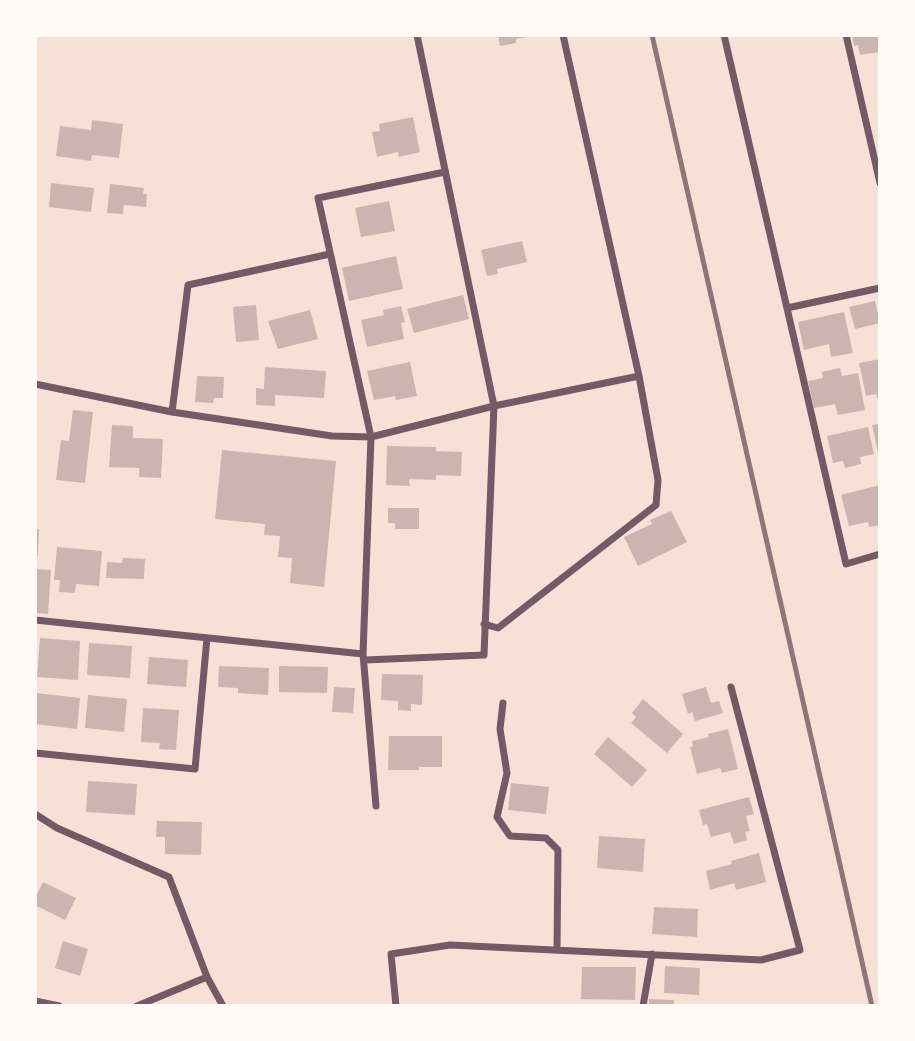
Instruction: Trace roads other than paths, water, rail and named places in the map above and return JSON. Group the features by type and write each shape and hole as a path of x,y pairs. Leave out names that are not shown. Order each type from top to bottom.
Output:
{"street":[{"path":"35,620 364,657 484,655 495,406 417,35"},
{"path":"484,624 498,628 656,505 658,480 639,376 563,35"},
{"path":"724,35 846,564 880,554"},
{"path":"846,35 880,183"},
{"path":"376,806 364,657 371,437 318,198 445,172"},
{"path":"172,412 188,285 330,254"},
{"path":"787,308 880,288"},
{"path":"35,384 172,412 332,436 371,437 495,406 639,376"},
{"path":"35,753 195,769 207,638"},
{"path":"396,1006 391,954 450,945 761,960 800,950 731,687"},
{"path":"503,703 500,729 508,774 498,817 510,836 546,838 558,850 557,950"},
{"path":"35,814 57,828 169,877 207,977 223,1006"},
{"path":"643,1006 652,954"},
{"path":"137,1006 207,977"},
{"path":"35,1001 59,1006"}],"railway":[{"path":"652,35 872,1006"}]}
